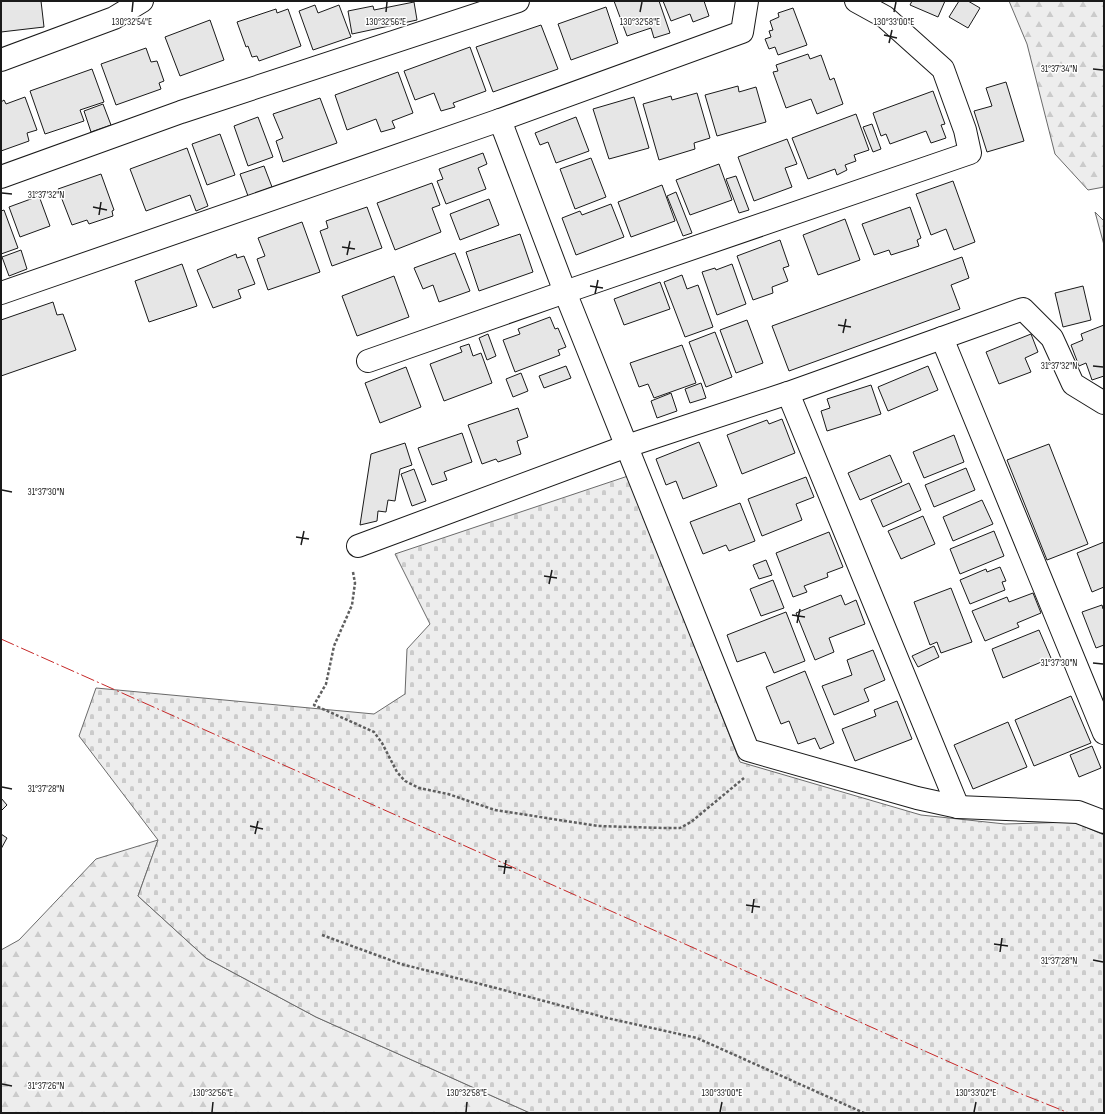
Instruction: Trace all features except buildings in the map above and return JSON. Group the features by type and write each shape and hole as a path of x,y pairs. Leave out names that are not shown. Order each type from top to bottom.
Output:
{"street":[{"path":"1,60 114,18 142,1"},
{"path":"1,177 181,112 518,1"},
{"path":"1,293 500,120 742,32 746,1"},
{"path":"368,361 970,154 965,130 943,69 885,17 856,1"},
{"path":"500,120 565,292 748,750 917,798 958,807 1078,812 1104,822"},
{"path":"358,546 626,446 788,393 1023,309 1052,338 1073,384 1104,404"},
{"path":"942,338 1104,733"},
{"path":"788,393 958,807"}],"path":[{"path":"358,546 351,564 355,584 352,605 334,646 326,684 314,705 374,732 382,743 397,772 405,781 419,788 448,794 495,810 598,826 680,828 691,822 753,770 763,754"},
{"path":"322,935 401,964 607,1018 697,1038 864,1113"}],"green space":[{"path":"1009,1 1104,1 1104,187 1088,190 1055,154 1027,44"},
{"path":"1095,212 1104,221 1104,245"},
{"path":"628,476 740,762 921,815 1005,824 1074,822 1104,835 1104,1113 530,1113 316,1017 206,958 138,896 158,840 79,736 96,688 374,714 405,694 407,649 430,624 395,554"},
{"path":"158,840 138,896 206,958 316,1017 530,1113 1,1113 1,950 19,940 96,859"}],"power":[{"path":"1,639 1019,1093 1069,1113"}]}
